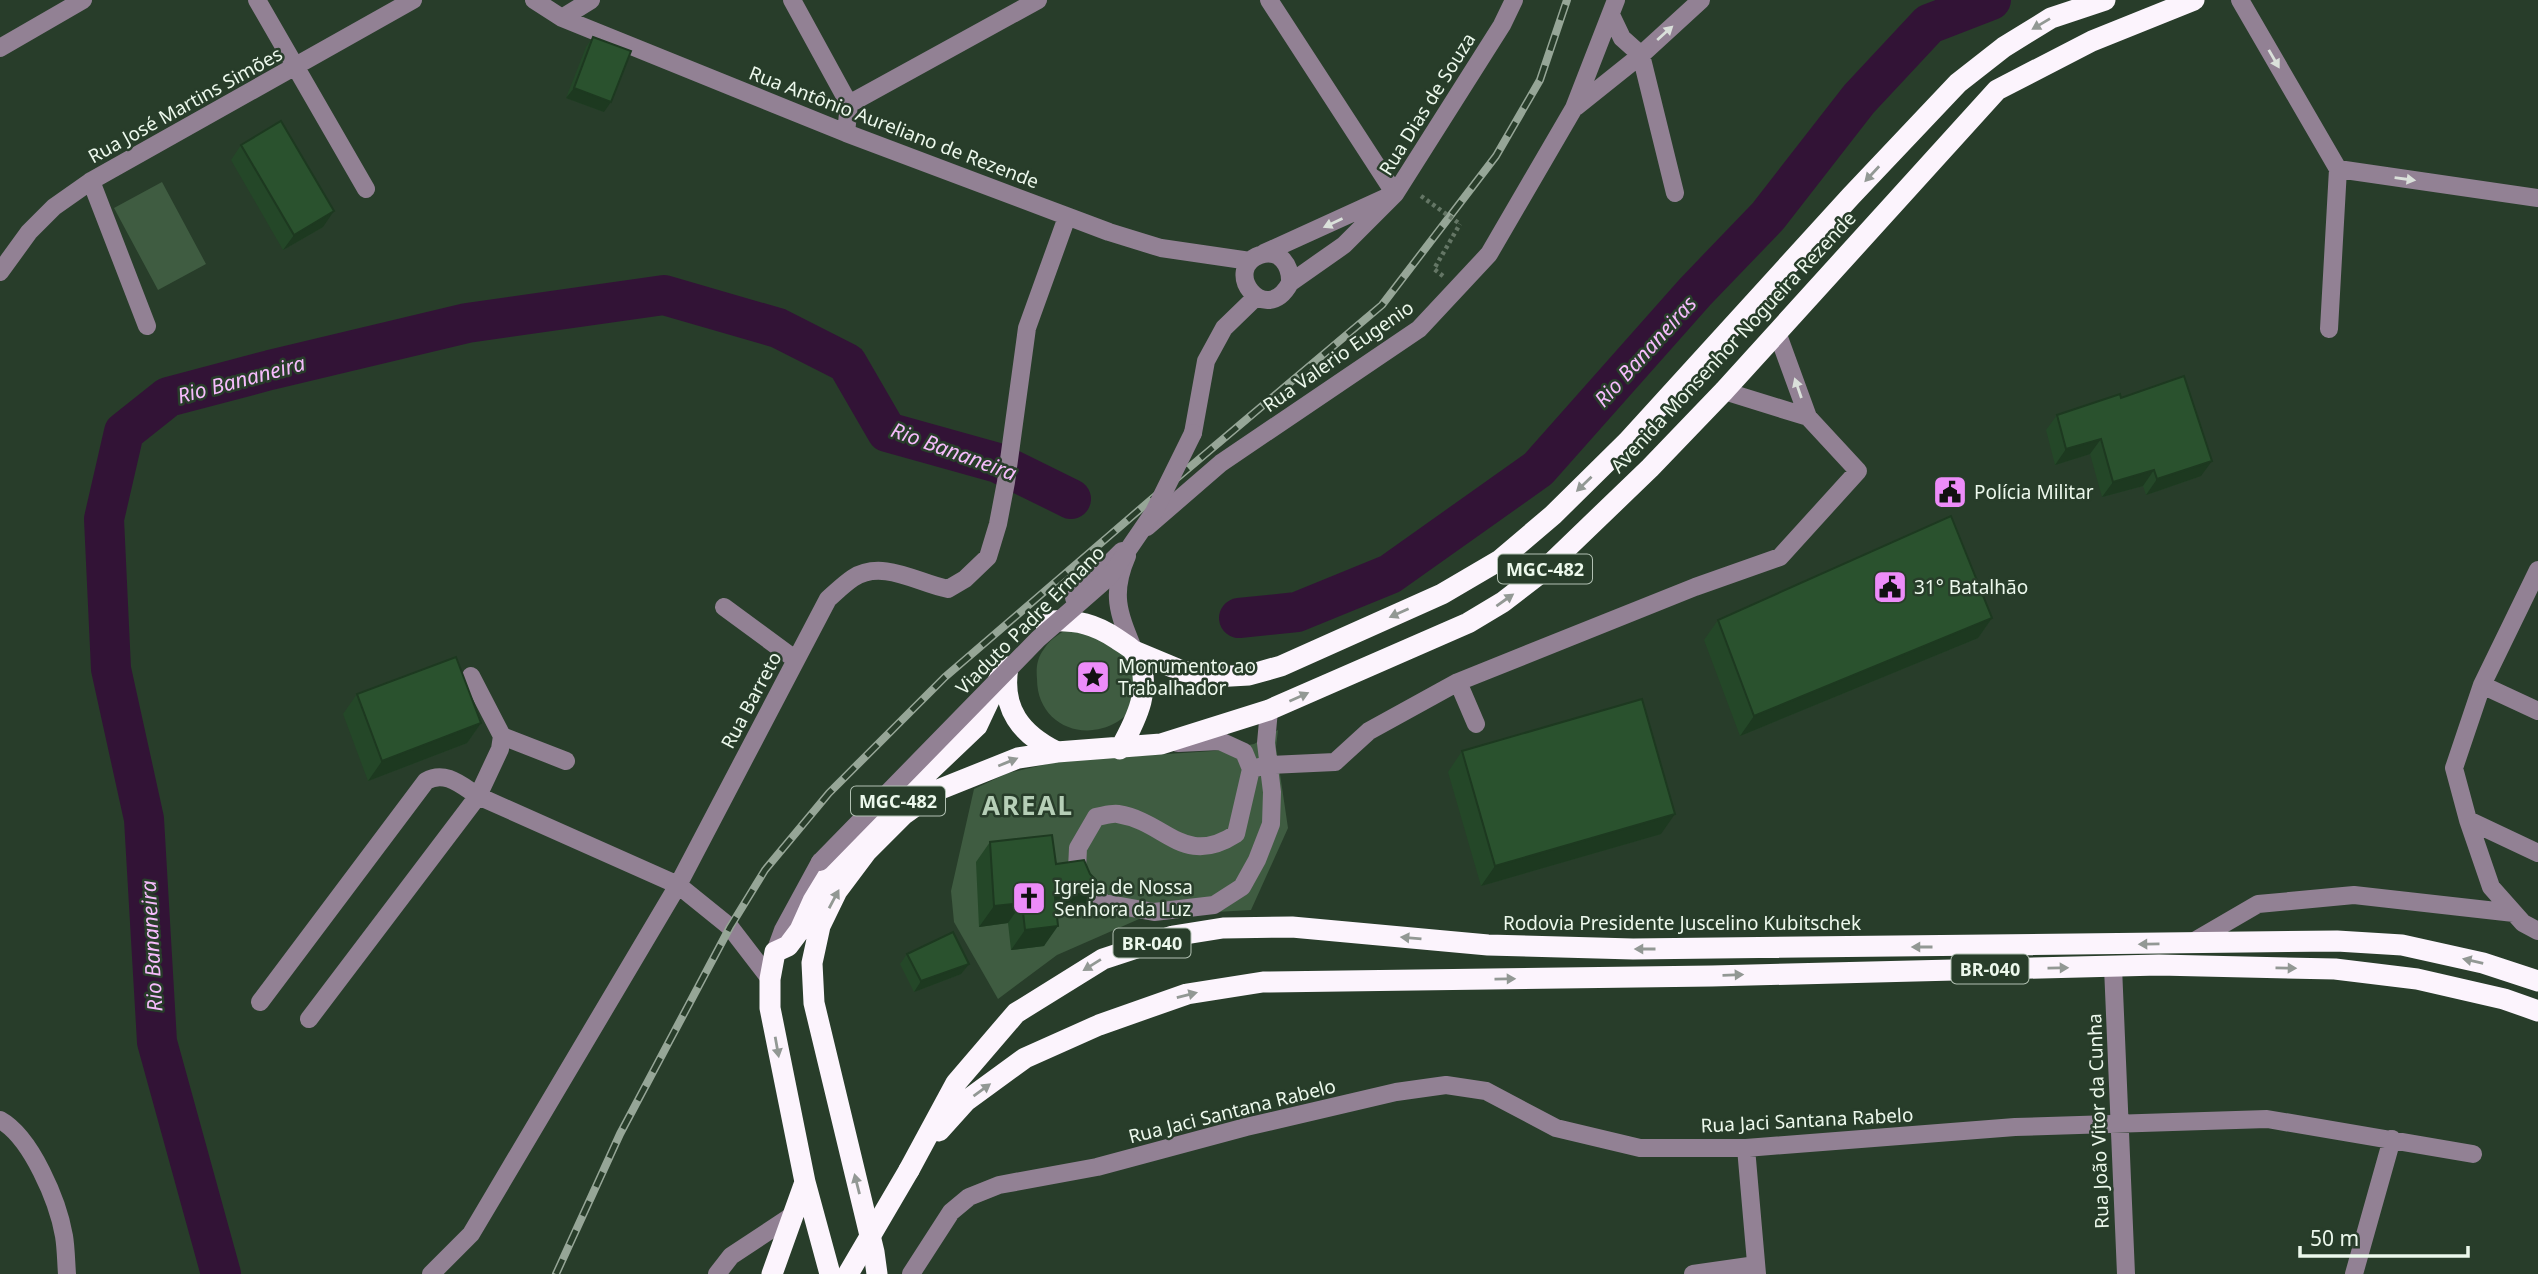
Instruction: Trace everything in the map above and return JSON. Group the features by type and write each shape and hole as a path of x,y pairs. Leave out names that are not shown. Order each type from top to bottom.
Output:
{"highway":[{"name":"Avenida Monsenhor Nogueira Rezende","path":"1134,651 1182,671 1213,677 1249,675 1281,666 1442,594 1500,560 1553,515 1627,442 1958,83 2004,47 2050,18 2105,0"},
{"name":"Avenida Monsenhor Nogueira Rezende","path":"812,963 820,926 837,891 867,851 903,815 938,790 1018,758 1057,752 1161,744 1269,710 1468,623 1503,602 1542,572 1650,468 1724,391 1997,90 2092,41 2194,0"},
{"path":"1851,196 1877,220"},
{"path":"1627,442 1650,468"},
{"name":"MGC-482","path":"829,1269 805,1182 770,1008 770,979 782,949 841,855 977,726 1010,658 1051,621 1073,620 1091,624 1134,651"},
{"path":"1119,749 1135,721 1142,697 1142,671 1134,651"},
{"path":"1010,658 1006,681 1009,705 1020,725 1036,742 1057,752"},
{"name":"Rodovia Presidente Juscelino Kubitschek","path":"848,1274 956,1083 1016,1013 1103,959 1173,936 1223,928 1292,927 1488,945 1633,949 2337,941 2402,945 2483,963 2538,981"},
{"name":"MGC-482","path":"812,963 814,1003 877,1274"},
{"name":"Rodovia Presidente Juscelino Kubitschek","path":"913,1163 966,1101 1025,1058 1099,1025 1187,994 1263,982 1684,977 2113,967 2335,969 2417,979 2504,999 2538,1011"},
{"path":"772,1274 805,1182"},
{"path":"829,1269 849,1273 860,1270 869,1263 874,1252"}],"street":[{"path":"0,48 83,0"},
{"path":"257,0 366,189"},
{"name":"Rua José Martins Simões","path":"0,272 29,232 54,206 91,181 413,0"},
{"name":"Rua Antônio Aureliano de Rezende","path":"534,0 562,18 846,133 1067,217 1161,248 1198,255 1254,258"},
{"path":"562,18 591,0"},
{"path":"792,0 849,104 846,133"},
{"path":"849,104 1038,0"},
{"path":"1254,258 1269,254 1278,256 1286,263 1290,283 1285,292 1276,298 1266,300 1256,297 1249,290 1245,281 1245,270 1254,258 1395,194 1269,0"},
{"name":"Rua Dias de Souza","path":"1290,283 1345,245 1395,194 1502,25 1514,0"},
{"path":"2240,0 2337,169 2329,329"},
{"path":"1574,108 1641,55 1696,2"},
{"path":"1614,8 1622,38 1641,55 1675,193"},
{"path":"1574,108 1614,8"},
{"name":"Rua Valerio Eugenio","path":"1051,621 1136,537 1221,463 1419,329 1489,254 1574,108"},
{"path":"2337,169 2538,198"},
{"path":"91,181 147,326"},
{"name":"Rua Barreto","path":"432,1274 471,1234 678,885 828,599 855,576 887,569 948,589 965,579 988,557 1006,482 1027,328 1067,217"},
{"name":"Viaduto Padre Ermano","path":"782,949 798,903 820,862 1038,639 1110,576 1154,512 1193,433 1206,361 1224,328 1256,297"},
{"path":"1251,769 1268,765 1335,762 1369,731 1458,682 1695,587 1780,557 1858,471 1808,417 1777,332"},
{"path":"1724,391 1808,417"},
{"name":"Rua Valerio Eugenio","path":"1134,651 1119,612 1117,592 1122,567 1136,537"},
{"path":"2538,570 2482,685 2454,768 2491,887 2523,923 2538,931"},
{"path":"724,607 796,660"},
{"path":"309,1019 478,796 500,750 502,736 471,676"},
{"path":"1458,682 1476,724"},
{"path":"2482,685 2538,711"},
{"path":"1161,744 1220,741 1244,752 1251,769 1236,834 1220,844 1191,848 1139,821 1116,813 1096,817 1078,848 1077,869 1086,890 1104,902 1154,912 1214,905 1242,887 1272,824 1272,792 1266,743 1269,710"},
{"path":"502,736 566,761"},
{"path":"260,1002 426,781 435,776 448,778 478,796 678,885 730,927 770,979"},
{"path":"2468,820 2538,853"},
{"path":"2191,943 2258,904 2340,896 2354,895 2514,913"},
{"path":"782,949 812,963"},
{"name":"Rua João Vitor da Cunha","path":"2113,967 2126,1274"},
{"name":"Rua Jaci Santana Rabelo","path":"911,1274 951,1212 969,1197 999,1185 1097,1167 1246,1128 1408,1090 1446,1084 1486,1091 1556,1128 1640,1148 1746,1148 2015,1127 2267,1119 2473,1154"},
{"path":"0,1120 11,1126 43,1171 64,1234 67,1274"},
{"path":"2354,1274 2392,1139"},
{"path":"1693,1274 1756,1269 1746,1148"},
{"path":"717,1274 731,1256 793,1214"}],"path":[{"path":"1421,196 1460,224 1434,269"}],"green space":[{"path":"162,182 206,264 158,290 114,208"},
{"path":"1073,626 1136,654 1136,690 1133,705 1117,722 1103,728 1076,729 1064,725 1044,707 1039,694 1037,663 1040,656 1053,638"},
{"path":"1278,730 1276,747 1288,828 1251,910 1146,916 1057,955 998,999 954,922 951,891 974,789 1008,773 1060,761 1213,751 1254,744"}],"building":[{"path":"593,37 631,51 611,102 574,88"},
{"path":"281,121 334,211 294,235 241,145"},
{"path":"2184,376 2212,461 2157,479 2154,470 2113,482 2101,439 2066,449 2057,415 2120,394 2121,398"},
{"name":"31° Batalhão","path":"1951,516 1992,618 1754,716 1718,620"},
{"path":"456,657 481,723 382,761 357,694"},
{"path":"1642,699 1675,814 1495,866 1462,751"},
{"path":"1052,835 1056,864 1084,860 1096,880 1098,891 1055,897 1058,926 1025,930 1022,903 994,906 990,842"},
{"path":"953,932 969,964 921,981 907,954"}],"waterway":[{"name":"Rio Bananeiras","path":"1239,618 1297,612 1390,574 1538,469 1695,292 1768,216 1859,99 1929,24 1991,0"},
{"name":"Rio Bananeira","path":"221,1274 157,1042 144,819 111,669 104,519 124,432 168,397 270,370 467,323 664,295 778,328 847,363 887,432 998,463 1071,499"}],"railway":[{"path":"556,1274 620,1134 730,927 765,870 829,793 945,677 1382,305 1496,156 1540,80 1567,0"}],"place":[{"name":"Polícia Militar","path":"1950,492"},
{"name":"31° Batalhão","path":"1890,587"},
{"name":"Monumento ao Trabalhador","path":"1093,677"},
{"name":"Igreja de Nossa Senhora da Luz","path":"1029,898"}],"district":[{"name":"AREAL","path":"1028,805"}]}
